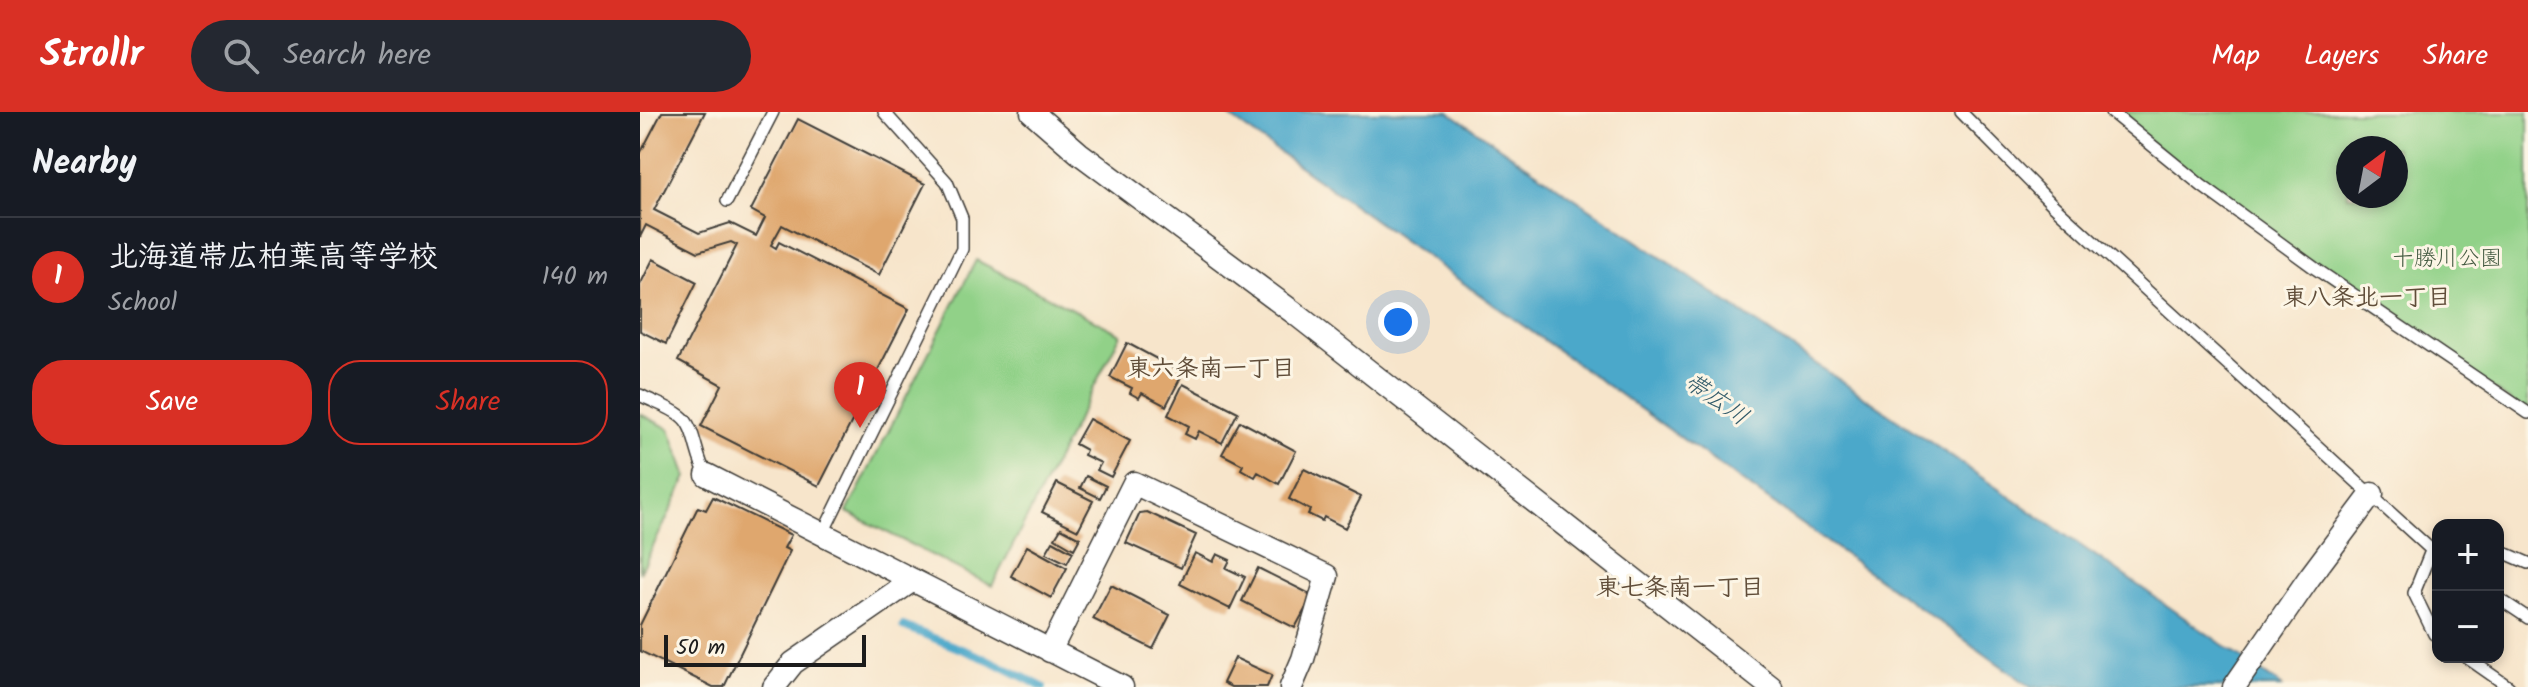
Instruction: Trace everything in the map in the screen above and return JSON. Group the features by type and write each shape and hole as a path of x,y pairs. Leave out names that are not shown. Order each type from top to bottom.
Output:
{"street":[{"path":"1032,112 1079,153 1297,315 1771,687"},
{"path":"707,475 1122,687"},
{"path":"1050,651 1134,483 1327,576 1303,659 1291,687"},
{"path":"2234,687 2372,494"},
{"path":"774,687 793,663 913,580"}],"lane":[{"path":"727,201 773,112"},
{"path":"823,533 962,249 962,218 947,182 884,112"},
{"path":"1961,112 2053,205 2432,548"},
{"path":"2111,112 2202,186 2291,251 2528,413"},
{"path":"640,395 683,417 691,430 698,462 707,475"},
{"path":"2504,553 2528,563"},
{"path":"2432,559 2414,593 2432,630"},
{"path":"2504,602 2528,618"},
{"path":"2475,663 2509,687"}],"green space":[{"name":"十勝川公園","path":"2111,112 2528,112 2528,413 2316,269"},
{"path":"976,260 1121,334 992,586 847,512"},
{"path":"640,414 670,429 687,477 640,573"}],"water":[{"name":"帯広川","path":"1223,112 1449,112 2283,687 2031,687"}],"building":[{"path":"662,112 705,112 654,210 699,233 730,223 756,236 765,218 751,210 798,119 925,184 879,275 782,225 771,245 776,248 779,242 909,309 819,486 701,426 722,385 678,361 737,245 731,242 698,252 646,225 640,237 640,154"},
{"path":"653,259 697,282 666,344 640,331 640,285"},
{"path":"1127,343 1183,373 1166,406 1142,393 1139,398 1130,393 1132,388 1110,377"},
{"path":"1183,384 1238,412 1222,443 1199,431 1195,439 1185,434 1189,426 1168,415"},
{"path":"1089,419 1130,441 1111,477 1097,470 1101,463 1084,455 1086,450 1075,444"},
{"path":"1240,421 1296,451 1279,484 1258,472 1255,477 1241,469 1243,465 1222,454"},
{"path":"1304,469 1361,497 1345,528 1324,517 1322,521 1308,514 1310,510 1289,499"},
{"path":"1086,476 1106,486 1100,498 1080,488"},
{"path":"1057,483 1093,501 1078,530 1042,512"},
{"path":"713,497 791,535 784,548 790,551 724,687 713,687 640,651 640,625 698,507 706,510"},
{"path":"1147,512 1196,535 1181,568 1126,543 1140,513"},
{"path":"1061,528 1080,538 1074,549 1055,538"},
{"path":"1053,541 1073,552 1067,563 1046,553"},
{"path":"1027,546 1067,568 1051,598 1011,576"},
{"path":"1195,553 1213,562 1217,554 1230,560 1226,568 1245,577 1230,609 1180,584"},
{"path":"1258,568 1308,593 1310,600 1295,628 1242,601"},
{"path":"1111,585 1170,615 1153,649 1093,619"},
{"path":"1235,658 1272,675 1267,687 1231,687 1223,683"}],"waterway":[{"path":"903,626 989,660 1043,687"}],"place":[{"name":"北海道帯広柏葉高等学校","path":"860,428"}],"district":[{"name":"東八条北一丁目","path":"2367,298"},
{"name":"東六条南一丁目","path":"1211,369"},
{"name":"東七条南一丁目","path":"1680,588"}]}
